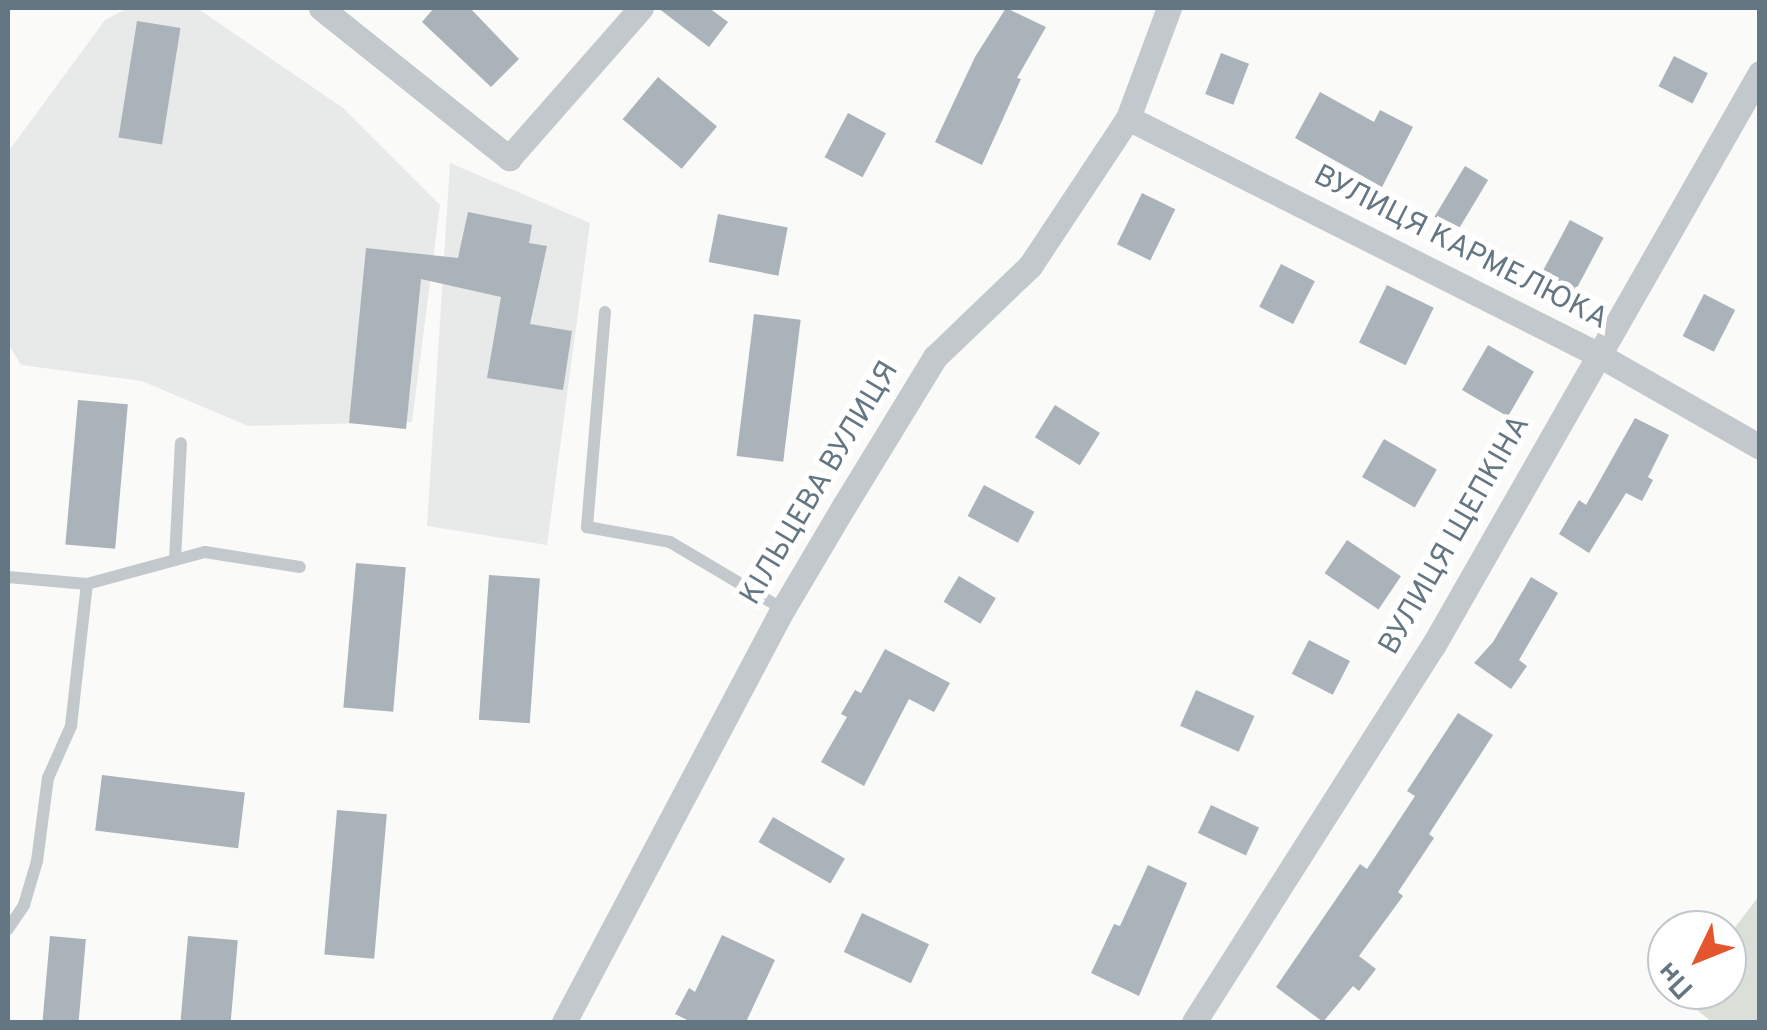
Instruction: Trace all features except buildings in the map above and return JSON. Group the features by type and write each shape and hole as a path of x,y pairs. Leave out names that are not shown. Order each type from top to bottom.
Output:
{"street":[{"path":"321,8 509,158 641,8"},
{"name":"КІЛЬЦЕВА ВУЛИЦЯ","path":"564,1022 782,609 935,357 1030,266 1128,118 1169,8"},
{"name":"ВУЛИЦЯ ЩЕПКІНА","path":"1194,1022 1433,646 1760,73"},
{"name":"ВУЛИЦЯ КАРМЕЛЮКА","path":"1128,118 1597,354 1760,447"}],"lane":[{"path":"605,312 587,527 670,542 782,609"},
{"path":"175,560 181,443"},
{"path":"8,577 87,584 205,552 300,566"},
{"path":"8,930 24,905 37,861 48,778 71,726 87,584"}],"shaded area":[{"path":"128,8 197,8 343,108 440,205 412,422 248,426 142,381 21,365 8,343 8,152 105,20"},
{"path":"450,163 590,223 547,545 427,526"},
{"path":"1759,896 1759,1022 1712,1022 1697,1010 1747,1010 1747,912"}]}
